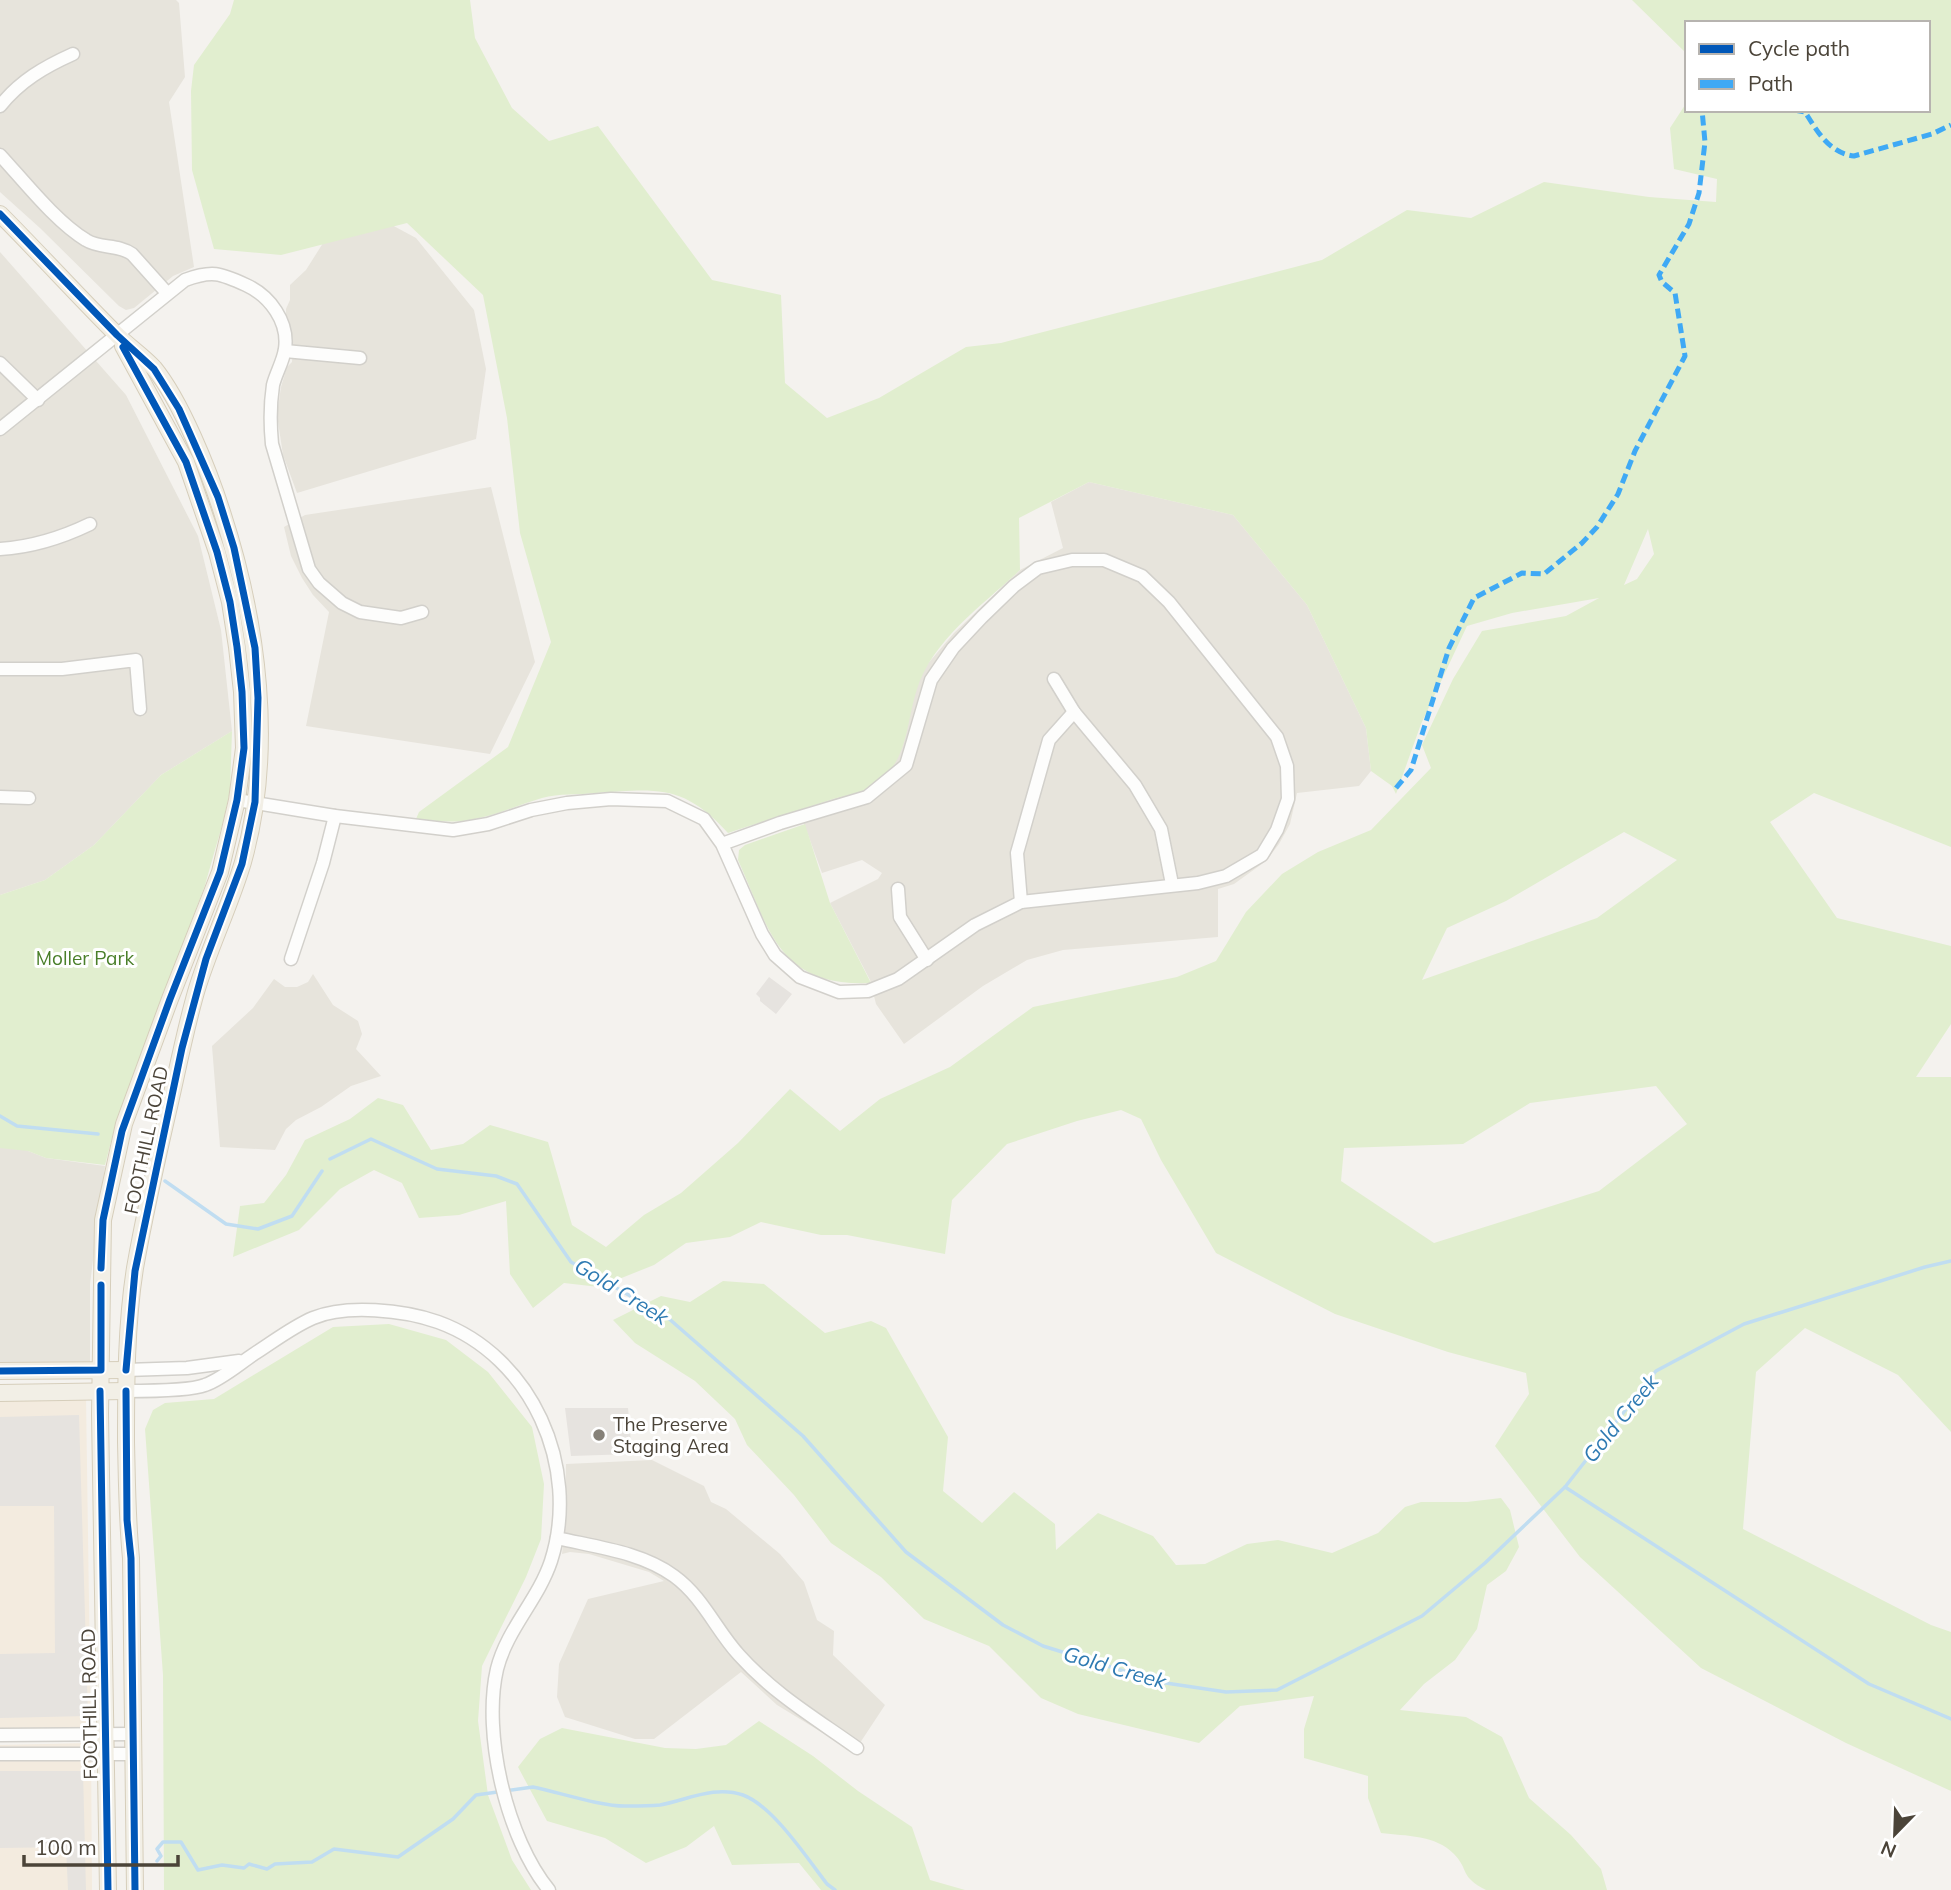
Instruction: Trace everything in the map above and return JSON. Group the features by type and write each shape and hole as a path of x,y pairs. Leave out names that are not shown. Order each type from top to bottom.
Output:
{"main road":[{"name":"FOOTHILL ROAD","path":"0,214 117,335 154,369 179,409 218,497 234,548 246,599 257,673 258,750 255,802 242,864 206,959 189,1016 135,1271 126,1370 135,1890"},
{"name":"FOOTHILL ROAD","path":"108,1890 100,1391 103,1220 124,1124 220,872 237,800 243,748 242,692 230,602 217,552 186,462 117,335"},
{"path":"0,1371 126,1370"},
{"path":"0,1392 126,1391"}],"street":[{"path":"0,106 13,89 45,67 72,54"},
{"path":"0,155 75,233 96,245 125,249 167,293"},
{"path":"0,429 185,280 204,273 218,273 252,287 270,301 285,334 285,351 274,383 270,423 272,444 309,569 328,592 360,612 401,618 422,612"},
{"path":"285,351 360,358"},
{"path":"0,363 38,400"},
{"path":"0,549 57,540 90,524"},
{"path":"237,800 335,816 453,830 488,824 531,810 567,803 611,799 667,801 704,819 722,844 762,934 775,955 800,977 839,992 868,991 898,979 975,925 1021,902 1198,883 1226,876 1262,855 1277,830 1288,799 1287,765 1277,737 1169,602 1142,576 1104,560 1072,560 1038,568 1014,586 953,648 931,680 906,765 867,797 722,844"},
{"path":"0,670 62,669 136,660 140,709"},
{"path":"1054,679 1074,712 1135,785 1161,829 1172,884"},
{"path":"1021,902 1017,853 1049,740 1074,712"},
{"path":"0,797 29,798"},
{"path":"291,959 323,863 335,816"},
{"path":"898,890 900,917 927,960"},
{"path":"126,1391 204,1385 314,1317 351,1311 382,1310 407,1313 438,1322 471,1337 521,1383 541,1417 553,1446 560,1488 557,1538 539,1588 507,1641 497,1670 492,1730 496,1760 514,1823 527,1858 549,1890"},
{"path":"126,1370 243,1361"},
{"path":"557,1538 647,1561 675,1577 703,1604 737,1653 774,1691 857,1748"},
{"path":"0,1735 133,1734"},
{"path":"0,1754 133,1754"}],"shaded area":[{"path":"0,0 176,0 179,3 185,77 169,102 194,267 173,276 134,308 126,310 119,306 0,192"},
{"path":"349,202 416,238 474,310 486,369 476,439 297,493 283,455 277,415 281,387 287,367 292,362 293,340 286,316 290,285 306,270"},
{"path":"0,252 126,395 198,536 221,630 232,731 161,775 94,845 45,880 0,895"},
{"path":"1089,482 1233,515 1307,605 1366,728 1371,771 1359,786 1297,793 1290,824 1266,861 1234,884 1218,889 1218,937 1063,950 1027,960 983,986 904,1044 876,1004 870,980 830,903 878,879 882,873 862,860 822,873 799,810 870,787 925,667 954,633 1020,570 1063,548 1051,502"},
{"path":"491,487 535,662 490,754 306,726 329,612 302,578 291,556 284,527 305,515"},
{"path":"313,974 333,1005 358,1021 362,1034 356,1049 381,1076 351,1086 296,1120 286,1129 275,1150 220,1147 212,1046 253,1008 274,979 285,987 297,987 308,982"},
{"path":"769,977 792,994 776,1014 760,1001 756,994"},
{"path":"0,1140 46,1158 105,1166 90,1284 90,1362 0,1363"},
{"path":"86,1397 91,1740 0,1741 0,1399"},
{"name":"The Preserve Staging Area","path":"565,1408 628,1408 632,1454 571,1456"},
{"path":"79,1415 88,1716 0,1718 0,1654 55,1653 54,1506 0,1506 0,1417"},
{"path":"652,1460 704,1486 711,1502 726,1509 780,1554 804,1582 817,1620 834,1631 833,1655 885,1705 854,1752 777,1705 741,1672 654,1739 635,1739 565,1717 557,1697 559,1664 588,1599 664,1581 649,1572 589,1554 562,1554 566,1464"},
{"path":"91,1743 92,1890 0,1890 0,1745"},
{"path":"0,1771 83,1771 86,1890 68,1890 66,1847 0,1848"}],"green space":[{"path":"234,0 470,0 475,38 512,108 549,141 598,126 712,280 781,295 785,383 827,418 879,398 966,347 1001,343 1322,260 1407,210 1471,218 1544,182 1649,197 1716,202 1717,179 1674,169 1670,128 1685,105 1685,112 1930,112 1930,21 1685,21 1685,52 1632,0 1951,0 1951,847 1814,793 1770,822 1837,918 1951,946 1951,1024 1916,1077 1951,1077 1951,1432 1898,1375 1805,1328 1756,1372 1743,1529 1931,1625 1951,1632 1951,1791 1846,1743 1701,1668 1580,1557 1495,1446 1529,1394 1526,1373 1448,1352 1335,1314 1216,1253 1161,1160 1141,1119 1121,1110 1007,1144 952,1200 945,1254 847,1235 821,1235 761,1222 730,1237 686,1243 654,1265 599,1287 564,1283 533,1308 510,1274 506,1201 459,1215 419,1218 402,1183 374,1170 340,1189 299,1230 233,1257 240,1206 264,1203 286,1175 305,1140 350,1119 378,1098 403,1105 431,1150 463,1144 490,1125 548,1142 572,1225 606,1247 644,1215 681,1193 738,1143 790,1089 840,1131 880,1099 950,1067 1033,1007 1177,977 1216,961 1246,912 1282,874 1318,852 1371,830 1431,768 1422,745 1453,679 1482,631 1566,616 1599,598 1512,613 1467,626 1421,724 1396,794 1392,786 1371,771 1366,728 1307,605 1233,515 1089,482 1019,518 1020,570 961,624 934,655 917,689 899,756 883,778 866,789 728,833 712,817 683,798 653,791 549,796 488,816 463,821 416,819 419,812 508,747 551,642 520,533 507,418 483,295 407,223 281,255 214,249 192,170 191,91 194,65 230,14","holes":["1648,529 1654,554 1637,579 1624,585","1624,832 1677,860 1597,918 1422,980 1447,928 1506,901","1656,1086 1687,1124 1599,1191 1434,1243 1341,1181 1344,1148 1463,1144 1530,1103"]},
{"name":"Moller Park","path":"232,731 230,791 205,885 115,1126 105,1165 46,1158 28,1151 0,1148 0,895 45,880 94,845 161,775"},
{"path":"805,824 830,903 871,983 840,982 815,975 796,965 770,931 738,860 739,850 745,845"},
{"path":"723,1281 764,1284 825,1333 871,1321 886,1328 948,1437 943,1491 982,1523 1014,1492 1055,1524 1056,1550 1098,1513 1153,1536 1176,1565 1205,1564 1247,1544 1278,1540 1332,1553 1378,1533 1405,1507 1421,1502 1467,1502 1501,1498 1510,1510 1519,1547 1506,1571 1487,1585 1477,1629 1455,1660 1424,1684 1400,1710 1466,1717 1502,1737 1529,1798 1571,1835 1601,1869 1607,1890 1486,1890 1468,1877 1454,1854 1439,1843 1381,1833 1368,1798 1368,1776 1304,1758 1304,1729 1314,1696 1240,1706 1199,1743 1078,1714 1041,1698 989,1646 924,1619 881,1577 831,1543 794,1495 747,1445 735,1419 695,1381 635,1343 613,1320 661,1296 690,1302"},
{"path":"389,1324 446,1340 488,1372 532,1427 544,1484 541,1539 526,1577 482,1666 478,1721 488,1795 512,1860 531,1890 164,1890 163,1675 145,1429 153,1410 165,1403 214,1399 333,1327"},
{"path":"759,1721 912,1827 930,1880 965,1890 821,1890 799,1863 732,1865 714,1826 686,1847 646,1863 605,1838 547,1821 518,1767 540,1739 562,1728 665,1748 696,1749 726,1745"}],"waterway":[{"name":"Gold Creek","path":"0,1116 17,1126 98,1134"},
{"name":"Gold Creek","path":"330,1159 371,1139 437,1169 496,1176 517,1184 571,1262 667,1317 803,1436 906,1552 1003,1625 1043,1646 1159,1682 1226,1692 1277,1690 1422,1616 1485,1563 1565,1487 1656,1371 1744,1324 1951,1261"},
{"name":"Gold Creek","path":"165,1181 226,1224 258,1229 292,1216 322,1171"},
{"path":"1565,1487 1869,1684 1951,1719"},
{"path":"157,1861 161,1856 157,1849 163,1842 181,1842 198,1870 222,1865 244,1868 249,1864 267,1869 275,1864 312,1862 334,1849 398,1857 453,1819 476,1795 533,1787 617,1806 660,1805 712,1792 733,1792 743,1795 766,1810 789,1834 827,1884 835,1890"}],"marked path":[{"path":"1396,788 1411,770 1449,648 1474,598 1522,573 1544,574 1597,527 1618,494 1635,451 1685,356 1675,293 1662,282 1659,275 1689,224 1699,193 1705,142 1702,112"},
{"path":"1805,112 1831,146 1837,151 1854,156 1932,134 1951,125"}],"cycle path":[{"path":"0,214 117,335 154,369 179,409 218,497 234,548 255,648 258,698 255,802 242,864 206,959 182,1048 135,1271 126,1370"},
{"path":"101,1268 103,1220 122,1131 220,872 237,800 244,748 237,647 230,602 217,552 186,462 123,347"},
{"path":"0,1371 101,1370 101,1285"},
{"path":"100,1391 108,1890"},
{"path":"126,1391 135,1890"}],"place":[{"name":"The Preserve Staging Area","path":"599,1435"}]}
